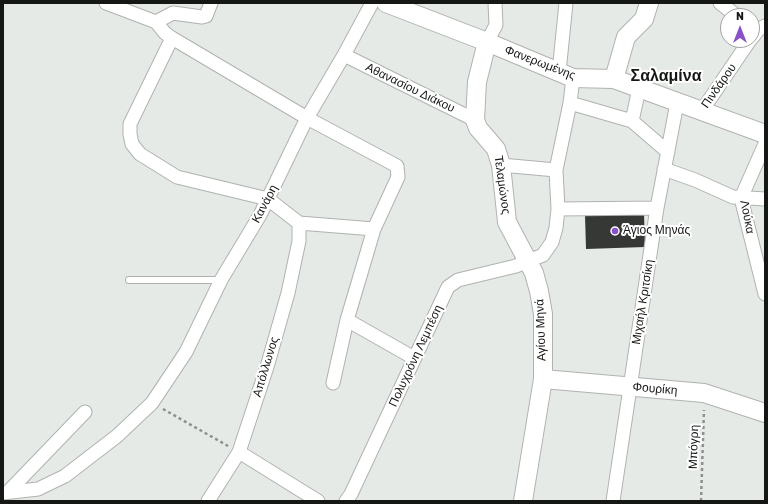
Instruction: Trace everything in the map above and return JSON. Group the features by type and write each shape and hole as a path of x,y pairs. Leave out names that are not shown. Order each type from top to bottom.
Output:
{"main road":[{"name":"Φανερωμένης","path":"386,3 487,42 566,75 614,79 701,112 765,134"},
{"path":"614,79 626,37 644,19 649,3"},
{"path":"475,120 477,82 487,42"},
{"name":"Τελαμώνος","path":"475,120 478,128 496,149 501,165 507,222 529,260"},
{"name":"Αγίου Μηνά","path":"523,501 543,379 543,314 537,281 529,260"},
{"name":"Φουρίκη","path":"543,379 704,393 765,413"}],"street":[{"path":"106,3 156,22 165,33 172,38 307,118 397,166 398,177 374,229 347,320 332,383"},
{"path":"156,22 173,13 202,17 206,16 211,3"},
{"name":"Κανάρη","path":"5,492 38,489 65,476 117,436 152,403 186,352 221,280 268,199 307,118 344,55 372,3"},
{"path":"487,42 496,25 495,3"},
{"path":"529,260 543,254 552,242 556,228 558,209 556,170 570,103 566,75 566,3"},
{"path":"172,38 130,124 132,144 140,154 177,177 268,199 299,223 374,229"},
{"name":"Πινδάρου","path":"701,112 744,48"},
{"name":"Αθανασίου Διάκου","path":"344,55 475,120"},
{"path":"632,121 639,89"},
{"path":"570,103 632,121 668,152"},
{"name":"Μιχαήλ Κριτσίκη","path":"613,501 657,208 677,103"},
{"name":"Λούκα","path":"765,144 741,198 765,294"},
{"path":"501,165 556,170"},
{"path":"664,169 695,180 733,197 765,199"},
{"path":"558,209 657,208"},
{"name":"Απόλλωνος","path":"208,501 239,452 267,367 288,293 299,241 299,223"},
{"name":"Πολυχρόνη Λεμπέση","path":"352,499 414,358 448,287 458,280 516,266 529,260"},
{"path":"347,320 414,358"},
{"path":"5,492 85,412"},
{"path":"239,452 318,501"}],"lane":[{"path":"129,280 221,280"}],"path":[{"name":"Μπόγρη","path":"701,501 704,393"},
{"path":"152,403 239,452"}],"building":[{"name":"Άγιος Μηνάς","path":"644,213 645,247 586,249 585,215"}],"place":[{"name":"Άγιος Μηνάς","path":"615,231"}],"district":[{"name":"Σαλαμίνα","path":"666,76"}]}
